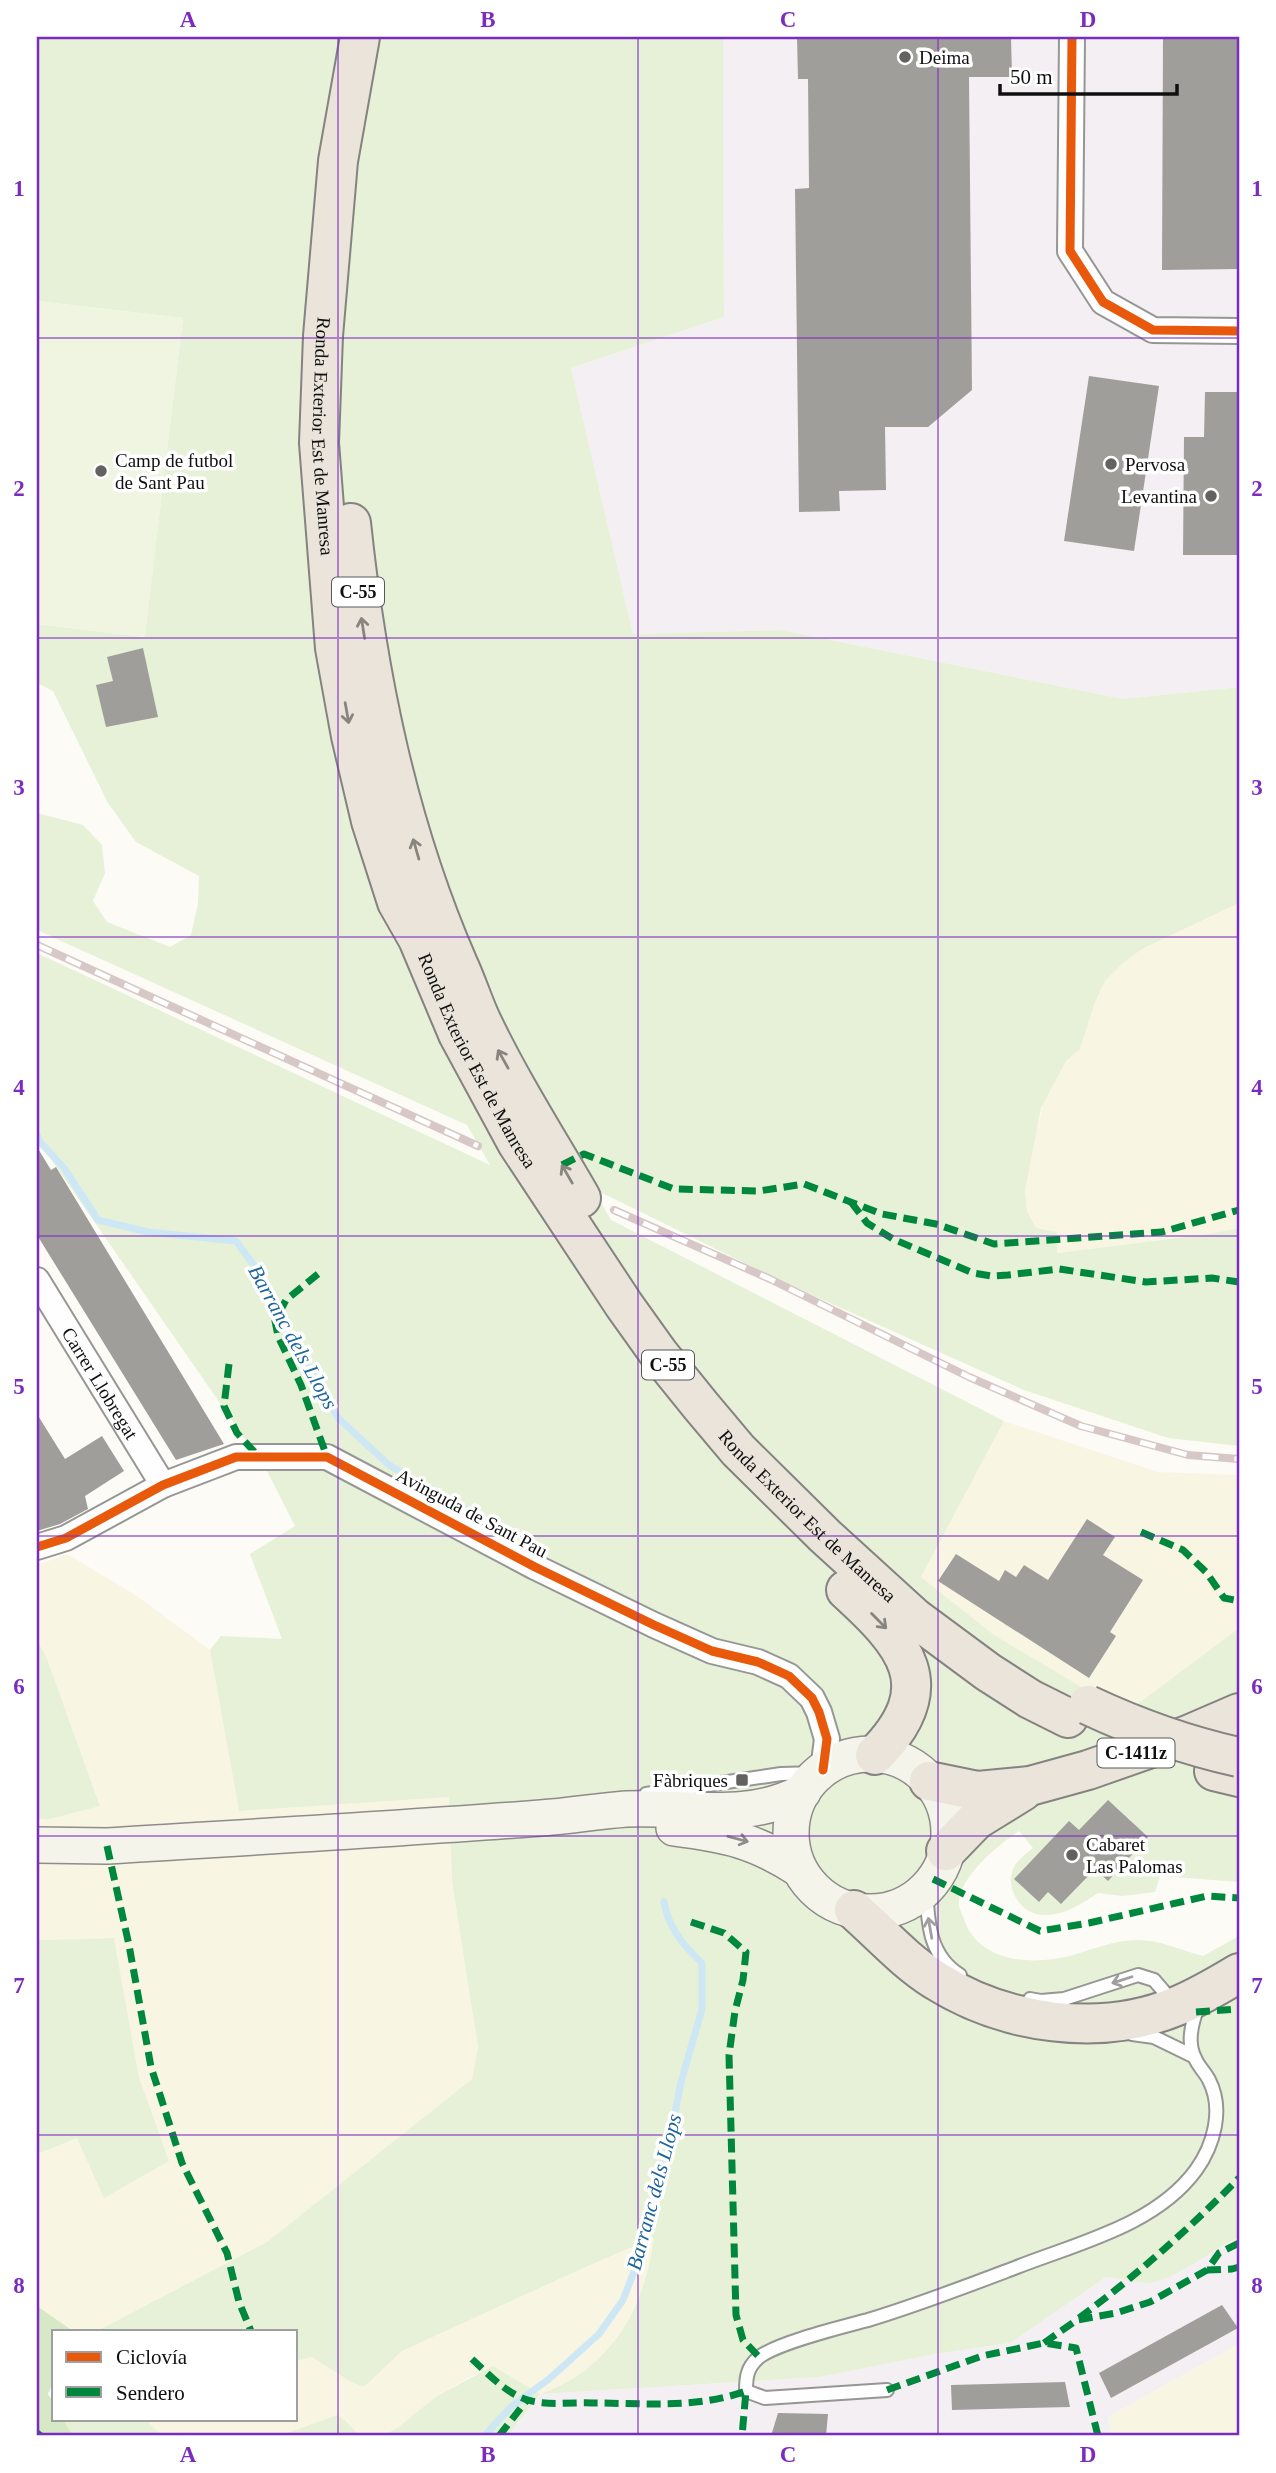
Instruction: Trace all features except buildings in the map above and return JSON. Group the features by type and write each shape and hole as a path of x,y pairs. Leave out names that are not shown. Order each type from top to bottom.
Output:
{"highway":[{"name":"Ronda Exterior Est de Manresa","path":"360,37 336,175 323,336 319,443 337,660 370,821 397,902 418,939 458,1034 517,1143 659,1354 738,1450 815,1527 915,1618 988,1672 1030,1699 1078,1711"},
{"name":"Ronda Exterior Est de Manresa","path":"382,37 369,97 349,226 343,342 347,481 359,603 380,715 416,854 446,938 480,1018 608,1244 670,1335 789,1478 838,1526 942,1616 1047,1685 1078,1711 1124,1743 1233,1765"},
{"path":"397,902 423,985 483,1115 508,1162 585,1288 631,1353 696,1436 774,1520 887,1630 907,1661 912,1683 910,1705 898,1728 832,1764"},
{"name":"C-1411z","path":"1030,1786 1088,1770 1239,1713"},
{"path":"929,1781 978,1791 1030,1786"},
{"path":"946,1851 976,1820 1030,1786"},
{"path":"854,1910 906,1959 960,1984 1014,2015 1088,2024 1190,2010 1239,1973"}],"main road":[{"path":"37,1845 107,1846 573,1816 626,1809 734,1811 769,1807 787,1801 832,1764 905,1763 929,1781 940,1797 946,1814 948,1833 940,1868 926,1888 898,1907 876,1912 854,1910 832,1902 822,1896 800,1869 791,1830 797,1804 832,1764"},
{"path":"573,1816 732,1837 757,1844 800,1869"}],"street":[{"path":"1072,37 1070,251 1103,302 1153,330 1239,331"},
{"name":"Carrer Llobregat","path":"37,1280 163,1485"},
{"name":"Avinguda de Sant Pau","path":"37,1547 66,1538 163,1485 236,1457 327,1457 535,1567 654,1625 712,1651 758,1662 789,1676 812,1698 832,1764"}],"lane":[{"path":"887,2390 765,2398 746,2391 746,2373 759,2357 789,2344 911,2307 1103,2234 1147,2213 1172,2195 1196,2169 1213,2137 1217,2117 1210,2081 1193,2056 1154,2037 1134,2034 1087,2036 1028,2029 992,2016 960,1984 934,1946 929,1930 926,1888"},
{"path":"1018,1996 1041,2001 1063,1999 1138,1975 1154,1980 1190,2010 1193,2056"}],"shaded area":[{"path":"723,37 1239,37 1239,687 1123,699 781,630 633,634 571,368 724,317"},
{"path":"1239,903 1239,1228 1056,1253 1056,1232 1036,1228 1027,1211 1025,1190 1030,1157 1045,1097 1066,1061 1080,1049 1095,1002 1105,981 1142,949"},
{"path":"1004,1421 1158,1472 1239,1475 1239,1628 1135,1706 1080,1686 994,1635 921,1577"},
{"path":"67,1554 137,1596 210,1650 239,1811 449,1797 452,1882 478,2047 472,2079 267,2242 99,2330 72,2330 37,2306 37,2154 77,2138 169,2161 139,2077 114,1938 37,1940 37,1818 46,1820 100,1805 46,1656 37,1641 37,1565"},
{"path":"1239,2237 1239,2344 1108,2417 1112,2436 508,2436 540,2394 820,2377 935,2354 1010,2343 1106,2277 1145,2283 1158,2280 1187,2268"},
{"path":"655,2238 644,2285 613,2346 598,2361 560,2387 540,2394 475,2374 437,2396 400,2427 383,2436 360,2436 337,2415 279,2436 162,2436 148,2422 298,2420 298,2360 312,2357 351,2382 364,2387 402,2351"},
{"path":"1239,2344 1239,2436 1112,2436 1108,2417"}],"green space":[{"path":"37,37 723,37 724,317 571,368 633,634 781,630 1123,699 1239,687 1239,903 1142,949 1105,981 1095,1002 1080,1049 1066,1061 1041,1108 1025,1190 1027,1211 1036,1228 1057,1232 1057,1253 1239,1228 1239,1446 1168,1438 1024,1390 783,1282 592,1188 611,1220 1004,1421 921,1577 994,1635 1080,1686 1135,1706 1239,1628 1239,1882 1160,1876 1155,1892 1122,1896 1098,1893 1065,1911 1043,1915 1027,1910 1013,1891 1011,1875 1014,1867 1033,1848 1019,1831 978,1866 968,1878 959,1901 967,1927 979,1943 990,1951 1017,1959 1060,1958 1135,1940 1161,1943 1203,1956 1239,1936 1239,2237 1180,2272 1156,2282 1106,2277 1010,2343 935,2354 820,2377 540,2394 565,2383 586,2369 605,2353 620,2334 642,2289 654,2238 402,2351 364,2387 351,2382 312,2357 298,2360 298,2330 99,2330 267,2242 472,2079 478,2047 452,1882 449,1797 239,1811 210,1650 221,1636 282,1639 250,1554 295,1526 267,1471 37,1139 37,953 490,1165 467,1125 37,930 37,813 83,825 102,845 105,873 93,901 107,922 170,947 191,935 198,903 199,876 136,842 108,803 53,691 37,683 37,624 144,637 183,318 37,301"},
{"name":"Camp de futbol de Sant Pau","path":"37,301 183,318 145,637 37,624"},
{"path":"37,1641 46,1656 100,1806 46,1820 37,1818"},
{"path":"114,1938 139,2077 169,2161 104,2198 77,2138 37,2154 37,1940"},
{"path":"37,2306 72,2330 52,2330 52,2385 48,2394 52,2401 52,2420 64,2420 73,2436 37,2436"},
{"path":"493,2366 540,2394 508,2436 383,2436 437,2396"},
{"path":"337,2415 360,2436 279,2436"},
{"path":"64,2420 149,2420 148,2422 162,2436 73,2436"}],"waterway":[{"name":"Barranc dels Llops","path":"37,1135 40,1142 64,1168 98,1220 148,1232 236,1241 259,1272 282,1324 338,1418 389,1465 485,1520"},
{"name":"Barranc dels Llops","path":"484,2436 512,2406 549,2379 599,2334 623,2300 640,2256 669,2143 681,2082 702,2009 702,1963 677,1936 664,1902"}],"railway":[{"path":"37,945 478,1146"},
{"path":"614,1210 770,1279 969,1377 1081,1426 1188,1455 1239,1459"}],"marked path":[{"path":"562,1165 584,1154 674,1189 759,1191 804,1184 882,1214 936,1224 994,1244 1162,1232 1239,1210"},
{"path":"851,1202 867,1223 893,1239 973,1273 992,1276 1059,1269 1146,1282 1212,1278 1239,1282"},
{"path":"318,1274 286,1300 275,1321 278,1336 301,1385 327,1457"},
{"path":"229,1364 224,1406 237,1433 259,1457"},
{"path":"1141,1532 1183,1550 1206,1572 1224,1598 1239,1601"},
{"path":"107,1846 129,1945 151,2067 182,2163 227,2253 239,2302 251,2330"},
{"path":"933,1879 1040,1931 1089,1923 1207,1896 1239,1898"},
{"path":"691,1922 724,1933 746,1952 729,2055 736,2315 743,2340 759,2357"},
{"path":"1196,2012 1239,2009"},
{"path":"1079,2318 1162,2251 1239,2178"},
{"path":"1044,2343 1077,2320 1116,2313 1150,2302 1207,2270 1219,2253 1239,2243"},
{"path":"1207,2270 1239,2267"},
{"path":"887,2390 982,2356 1044,2343 1076,2348 1098,2436"},
{"path":"472,2359 513,2393 544,2403 689,2403 746,2391 742,2436"},
{"path":"499,2436 527,2400"},
{"path":"37,2433 41,2436"}],"cycle path":[{"path":"1072,37 1070,251 1103,302 1153,330 1239,331"},
{"path":"37,1547 66,1538 163,1485 236,1457 327,1457 535,1567 654,1625 712,1651 758,1662 789,1676 812,1698 819,1712 827,1739 823,1770"}],"place":[{"name":"Deima","path":"905,57"},
{"name":"Pervosa","path":"1111,464"},
{"name":"Camp de futbol de Sant Pau","path":"101,471"},
{"name":"Levantina","path":"1211,496"},
{"name":"Fàbriques","path":"742,1780"},
{"name":"Cabaret Las Palomas","path":"1072,1855"}]}
